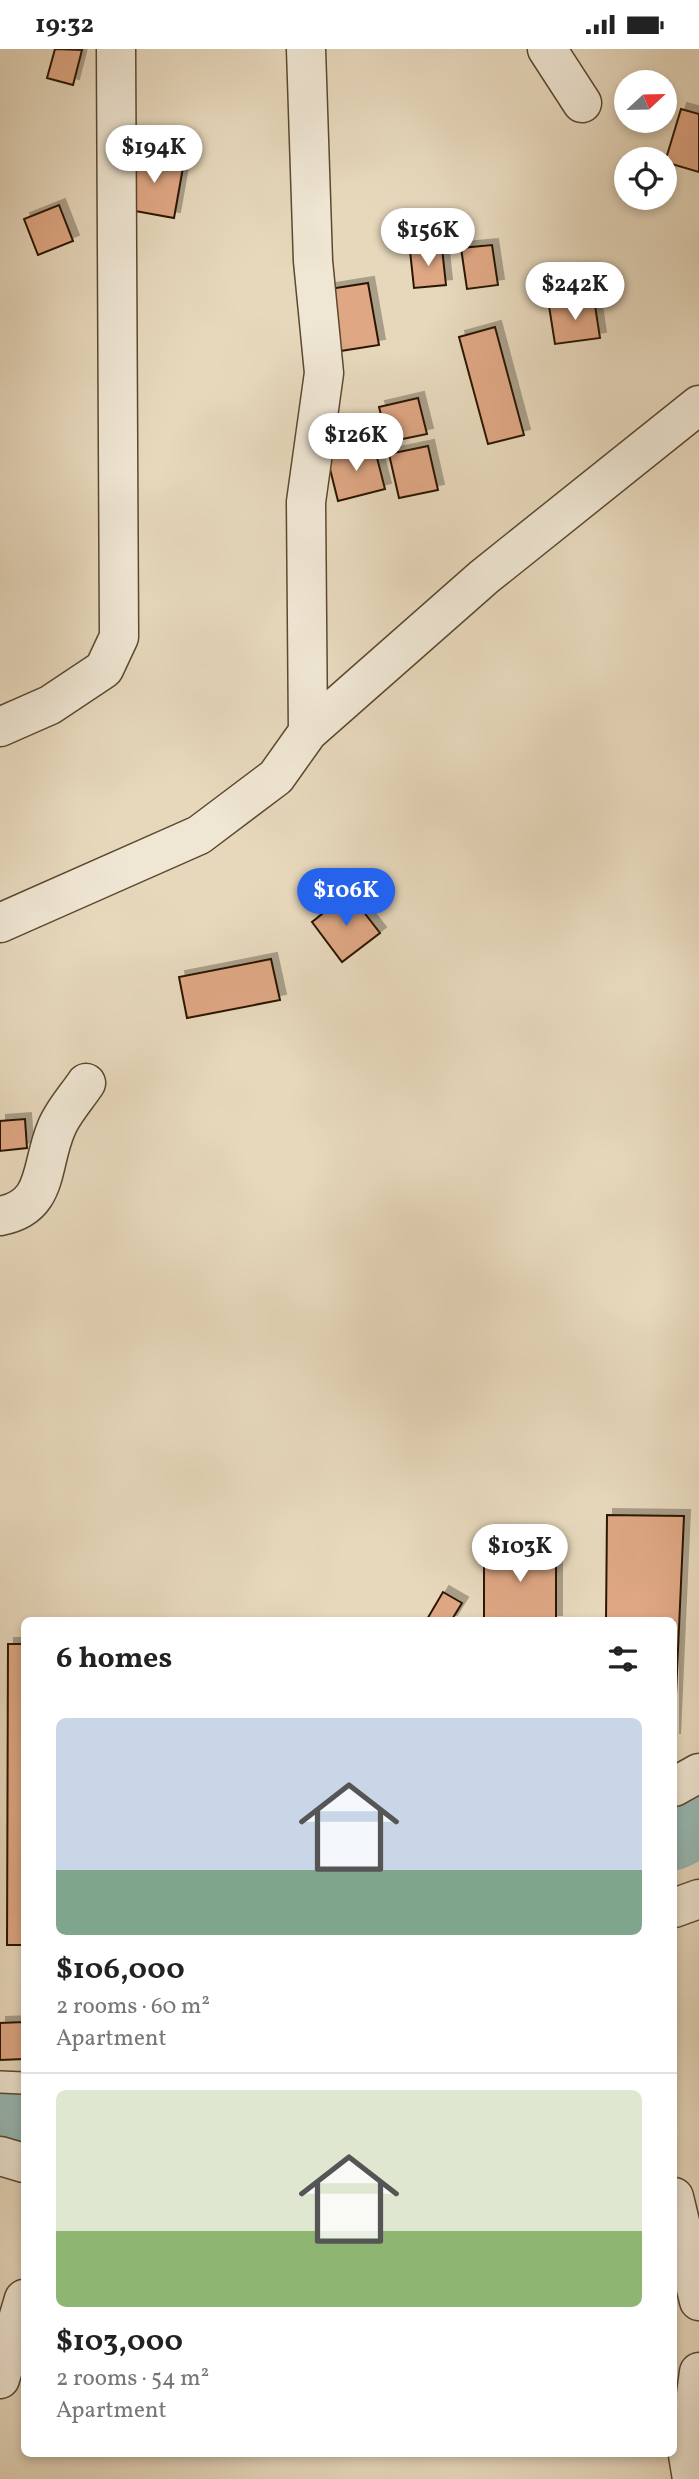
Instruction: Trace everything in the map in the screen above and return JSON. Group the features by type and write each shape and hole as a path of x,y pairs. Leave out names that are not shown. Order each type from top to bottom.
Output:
{"street":[{"path":"0,727 50,705 104,669 119,637 116,49"},
{"path":"306,49 313,261 324,373 306,502 308,732"},
{"path":"547,49 582,103"},
{"path":"0,923 200,835 276,777 308,732 484,577 699,405"},
{"path":"0,1216 19,1212 39,1193 44,1164 57,1126 86,1083"},
{"path":"677,1785 699,1773"},
{"path":"677,1907 699,1899"},
{"path":"0,2155 21,2162"},
{"path":"677,2209 699,2301"},
{"path":"0,2379 21,2309"},
{"path":"692,2479 688,2455 699,2372"}],"lane":[{"path":"0,2082 21,2083"}],"building":[{"path":"55,49 82,50 73,85 47,78"},
{"path":"681,109 699,114 699,172 677,166 677,147 670,147 674,133 677,133"},
{"path":"133,153 184,162 174,218 124,209"},
{"path":"59,205 73,241 38,255 24,219"},
{"path":"492,245 498,285 467,289 461,248"},
{"path":"442,248 446,285 414,288 410,251"},
{"path":"368,283 379,345 334,352 323,290"},
{"path":"594,299 600,338 555,344 549,306"},
{"path":"495,327 524,435 488,444 459,337"},
{"path":"418,398 427,434 388,442 379,407"},
{"path":"374,446 385,489 338,501 327,457"},
{"path":"428,446 438,490 399,498 389,454"},
{"path":"349,893 380,933 342,962 312,922"},
{"path":"271,959 280,1000 187,1018 179,977"},
{"path":"25,1119 27,1148 0,1151 0,1121"},
{"path":"607,1515 684,1516 677,1673 677,1617 606,1617"},
{"path":"484,1547 556,1547 556,1617 484,1617"},
{"path":"443,1592 462,1603 453,1617 428,1617"},
{"path":"8,1644 21,1644 21,1945 7,1945"},
{"path":"21,2022 21,2059 0,2060 0,2023"}],"waterway":[{"path":"677,1835 699,1824"},
{"path":"0,2113 21,2115"}]}
